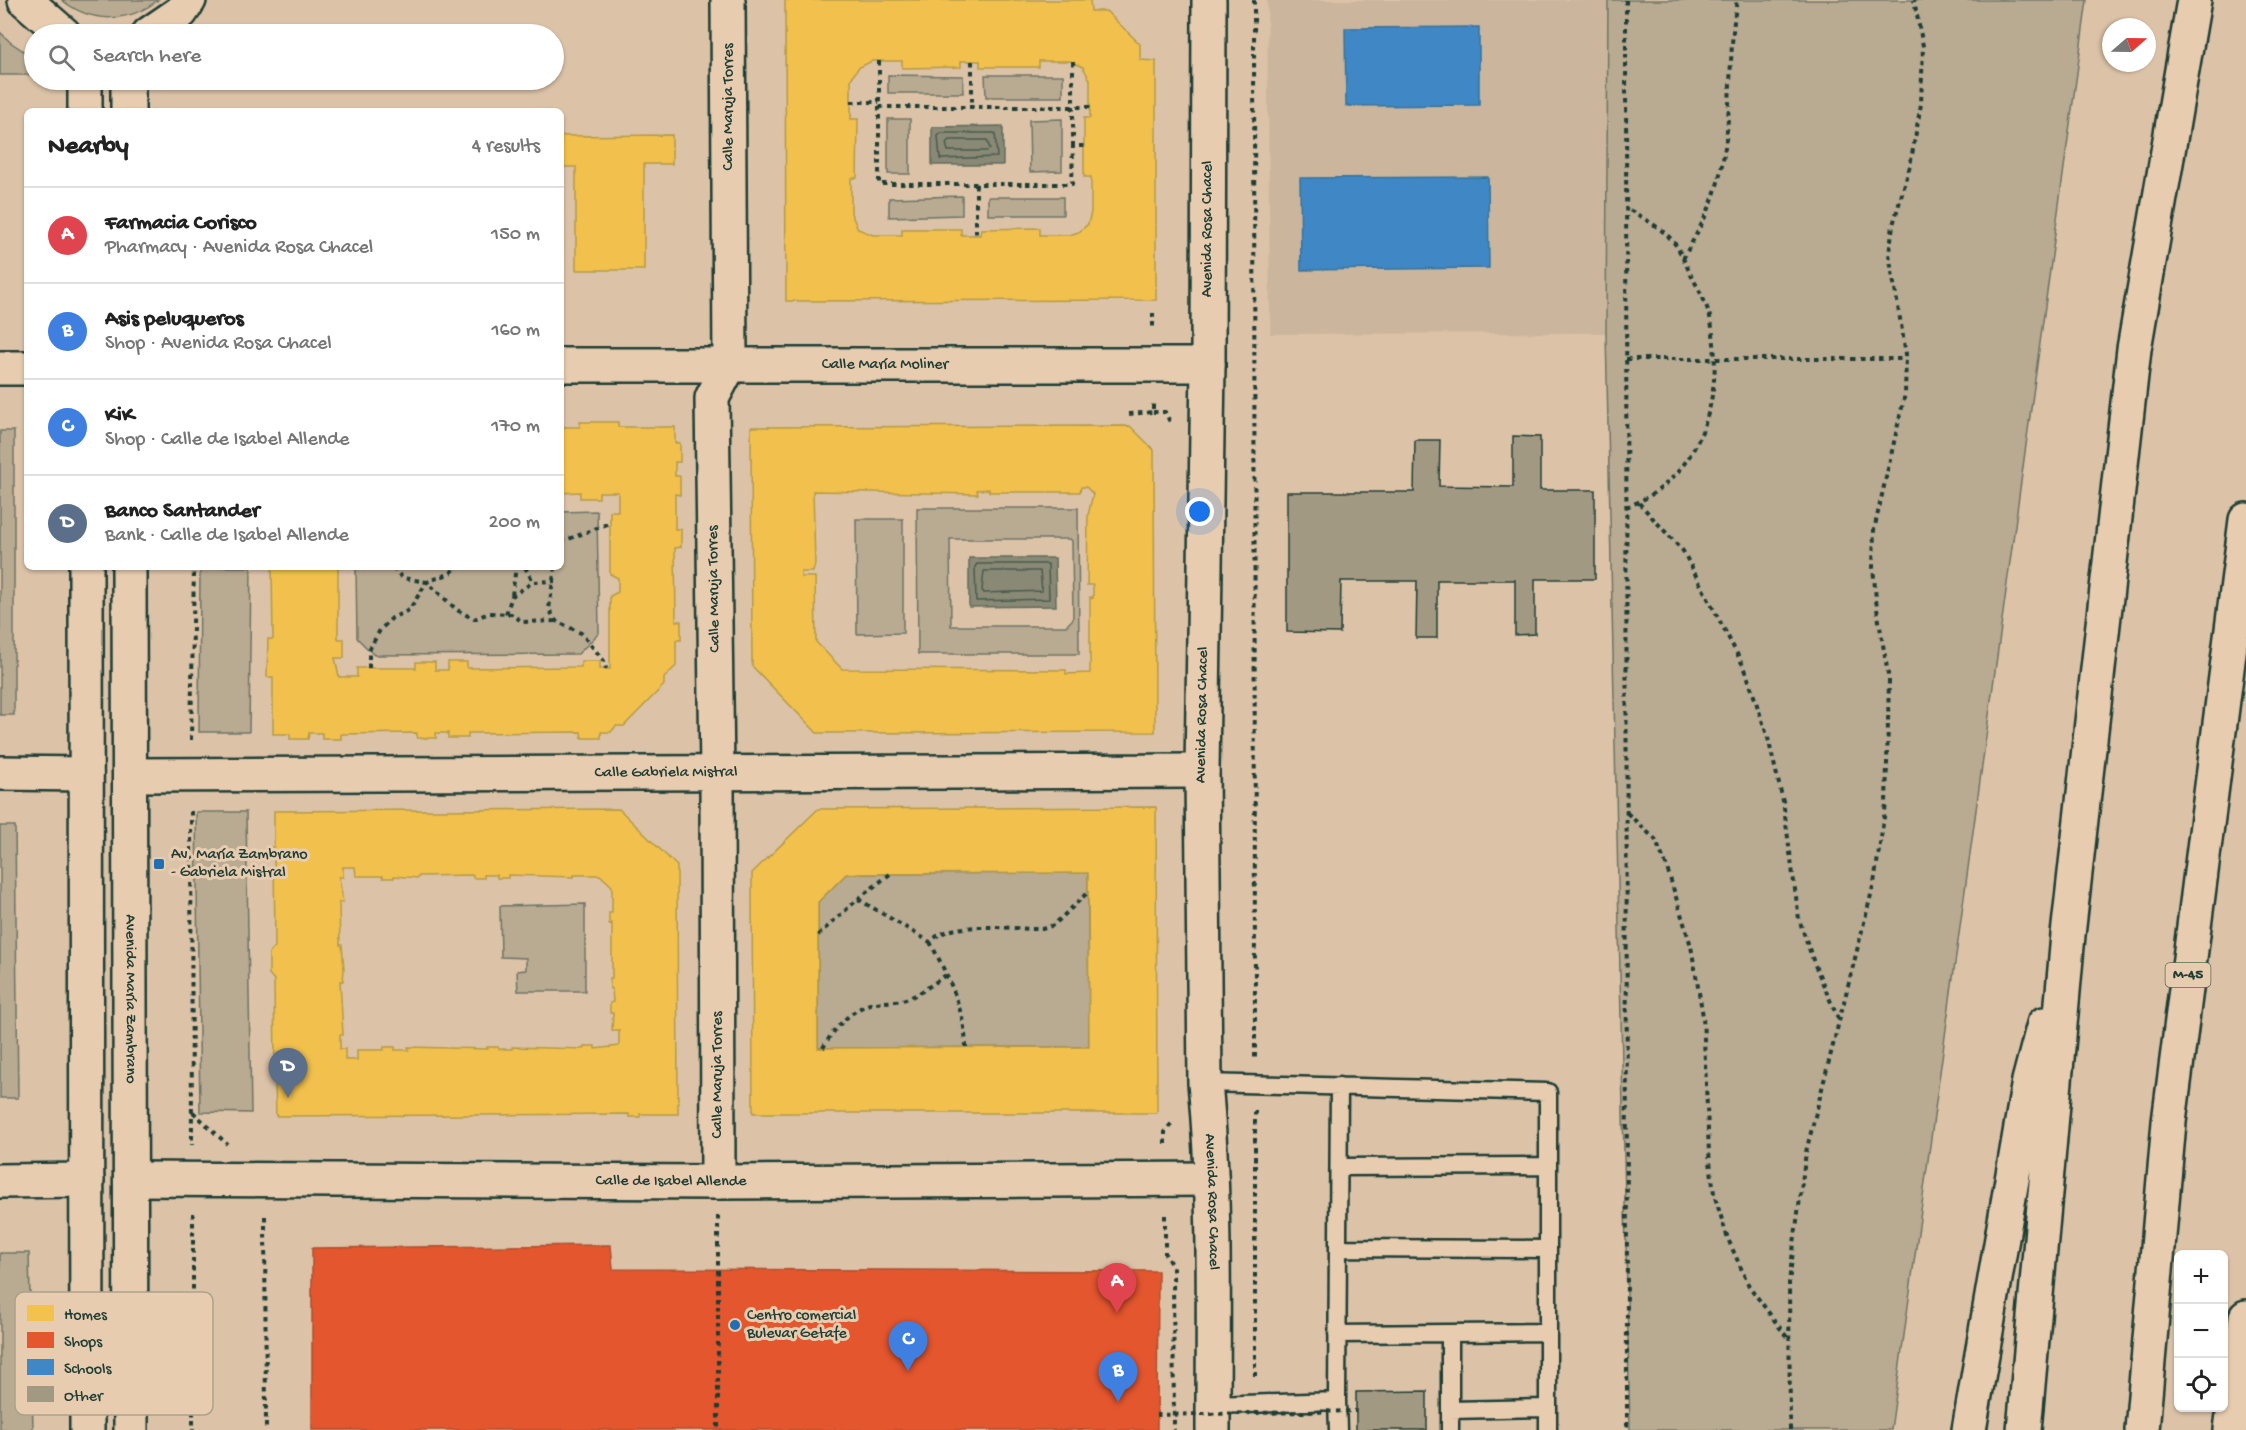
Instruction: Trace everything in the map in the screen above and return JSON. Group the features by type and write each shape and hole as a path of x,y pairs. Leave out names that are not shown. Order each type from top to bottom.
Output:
{"main road":[{"path":"25,0 53,24"},
{"path":"164,24 181,12 189,0"},
{"name":"Calle Maruja Torres","path":"718,1182 717,773 712,398 730,364 728,0"},
{"name":"Avenida Rosa Chacel","path":"1209,0 1208,364 1202,771 1205,1083 1211,1179 1213,1417"},
{"path":"2024,1430 2068,935 2134,349 2194,0"},
{"path":"85,90 85,108"},
{"path":"128,90 128,108"},
{"name":"Calle María Moliner","path":"564,365 1208,364"},
{"path":"0,368 24,368"},
{"name":"M-45","path":"2142,1430 2169,1122 2246,520"},
{"path":"86,570 87,1292"},
{"name":"Avenida María Zambrano","path":"129,570 131,1292"},
{"name":"Calle Gabriela Mistral","path":"130,775 1202,771"},
{"path":"0,773 86,774"},
{"path":"1969,1430 2029,1081 2068,935"},
{"name":"Calle de Isabel Allende","path":"131,1179 718,1182 1211,1179"},
{"path":"0,1181 87,1180"},
{"path":"2231,1430 2246,1317"}],"lane":[{"path":"1205,1083 1548,1092 1548,1430"},
{"path":"1338,1430 1339,1086"},
{"path":"1339,1167 1548,1166"},
{"path":"1338,1248 1548,1249"},
{"path":"1337,1334 1548,1332"},
{"path":"1450,1333 1450,1430"},
{"path":"1213,1417 1337,1401"},
{"path":"1450,1410 1547,1408"}],"path":[{"path":"1254,0 1255,1382"},
{"path":"1626,0 1627,1430"},
{"path":"1683,259 1715,193 1726,140 1733,25 1737,0"},
{"path":"1790,1430 1789,1282 1806,1152 1874,883 1886,804 1889,680 1877,609 1873,567 1874,530 1905,394 1905,359 1889,254 1893,225 1910,166 1922,104 1923,46 1916,1"},
{"path":"879,61 879,184 1072,184 1073,61"},
{"path":"972,61 972,107"},
{"path":"851,102 972,107 1091,107"},
{"path":"1073,146 1084,146"},
{"path":"976,184 976,235"},
{"path":"1626,207 1671,239 1683,259 1709,314 1714,360 1709,416 1695,446 1663,487 1640,503 1626,507"},
{"path":"1626,359 1905,359"},
{"path":"1640,503 1683,551 1745,669 1768,738 1783,801 1799,919 1814,963 1840,1023"},
{"path":"564,541 610,523"},
{"path":"192,1292 191,775 195,570"},
{"path":"395,570 402,578 427,582 451,573 453,570"},
{"path":"506,614 512,596 516,570"},
{"path":"527,570 533,582"},
{"path":"555,570 549,609 556,621"},
{"path":"512,596 533,582 555,581"},
{"path":"427,582 457,610 474,619 489,613 506,614 523,622 556,621 580,633 604,661 606,669"},
{"path":"369,668 369,650 381,630 392,618 409,610 427,582"},
{"path":"1627,813 1654,839 1666,865 1691,946 1703,1016 1713,1194 1728,1239 1749,1286 1789,1340"},
{"path":"818,934 890,874"},
{"path":"930,942 936,934 957,928 1042,929 1054,925 1088,892"},
{"path":"858,899 930,942 946,975 966,1027 966,1047"},
{"path":"824,1048 831,1034 857,1010 870,1004 893,1003 913,996 946,975"},
{"path":"192,1111 265,1181 266,1430"},
{"path":"718,1182 718,1430"},
{"path":"1255,1406 1255,1418"},
{"path":"1156,1415 1356,1411"},
{"path":"193,1415 193,1430"}],"shaded area":[{"path":"62,0 158,0 135,13 110,18 85,13"},
{"path":"1267,0 1608,0 1606,333 1270,334"},
{"path":"1608,0 2087,0 1891,1430 1630,1430 1606,333"},
{"path":"0,32 24,51 24,75 0,75"},
{"path":"888,75 963,76 963,93 888,93"},
{"path":"985,75 1063,75 1063,97 986,97"},
{"path":"888,119 910,119 910,174 888,174"},
{"path":"1062,119 1062,171 1030,172 1029,120"},
{"path":"962,196 962,215 889,217 889,198"},
{"path":"988,197 1063,197 1063,215 988,215"},
{"path":"0,431 14,431 14,715 0,715"},
{"path":"917,508 1078,508 1079,654 918,654","holes":["950,539 1070,539 1072,541 1073,619 1066,626 951,626"]},
{"path":"597,511 599,633 578,654 374,655 357,638 356,570 564,570 564,512"},
{"path":"856,519 903,519 903,633 857,634"},
{"path":"200,570 251,570 249,732 199,732"},
{"path":"196,812 246,812 251,1113 200,1112"},
{"path":"0,826 15,826 18,1098 0,1098"},
{"path":"1088,873 1089,1047 818,1048 818,902 846,874"},
{"path":"585,904 585,991 518,991 517,971 526,970 526,958 501,957 500,906"},
{"path":"0,1253 29,1253 30,1292 15,1292 15,1415 33,1415 33,1430 0,1430"}],"water":[{"path":"1003,126 1003,165 932,165 932,127"},
{"path":"969,558 1055,558 1056,606 969,607"}],"building: Homes":[{"path":"785,0 1090,0 1091,11 1106,11 1140,44 1140,60 1156,61 1156,300 786,301","holes":["872,61 902,61 902,68 961,67 961,61 980,61 980,67 1039,67 1039,61 1070,61 1083,67 1090,80 1090,118 1084,118 1084,177 1091,177 1091,212 1088,224 1079,232 1069,235 1040,235 1040,228 981,229 980,235 961,235 961,229 902,229 902,235 873,235 858,229 851,213 851,178 857,178 858,119 851,119 851,79 858,68"]},
{"path":"672,135 672,164 644,164 644,270 576,270 576,167 564,167 564,136"},
{"path":"580,422 618,422 618,427 675,427 675,443 680,443 680,462 675,462 675,476 680,476 680,495 675,494 675,529 681,529 681,547 675,548 676,621 681,621 681,640 676,640 676,666 664,678 664,685 624,726 616,726 611,732 601,732 601,738 582,738 581,732 468,733 468,738 448,738 448,733 436,733 436,738 417,738 417,733 341,734 341,739 322,739 322,733 309,733 308,739 290,739 290,734 273,734 273,677 267,677 268,639 273,639 272,570 338,570 338,639 344,639 344,658 335,658 339,677 357,677 357,668 416,668 416,662 435,662 435,670 448,670 448,662 467,662 467,668 581,667 581,661 600,661 600,669 610,669 610,596 618,592 618,578 610,574 610,511 618,511 618,492 599,492 599,498 580,498 580,492 564,493 564,427 580,427"},
{"path":"1130,426 1154,450 1155,732 817,733 752,666 751,427","holes":["1081,487 1086,487 1093,494 1088,515 1087,585 1093,585 1093,598 1090,597 1090,673 1066,674 1066,670 842,669 816,642 815,577 801,577 801,572 813,572 815,564 813,491 978,494 977,490 989,489 989,492 1080,492"]},
{"path":"1156,807 1157,1113 753,1113 752,873 818,809","holes":["1088,873 1089,1047 818,1048 818,902 846,874"]},
{"path":"619,809 677,866 678,1114 640,1114 640,1117 629,1117 629,1114 276,1116 275,1081 273,1081 272,1070 275,1070 274,980 269,974 269,953 275,947 274,857 271,858 271,847 274,847 274,811","holes":["343,867 355,867 356,876 383,876 383,878 394,878 394,876 418,878 419,876 473,875 473,878 484,878 484,875 497,875 497,878 508,878 508,875 574,877 574,875 600,875 612,886 612,913 609,913 609,924 612,923 610,989 612,989 613,1002 610,1003 610,1013 613,1013 612,1030 619,1030 619,1046 595,1049 595,1046 584,1046 584,1049 408,1047 409,1050 384,1047 384,1050 357,1050 357,1060 345,1060 345,1049 340,1049 340,1035 343,1035 340,981 343,981 344,970 342,945 340,945 339,902 343,902 339,877 343,877"]}],"building: Shops":[{"name":"Centro comercial Bulevar Getafe","path":"611,1245 613,1269 1158,1271 1157,1430 312,1430 312,1248"}],"building: Schools":[{"path":"1479,27 1479,105 1346,106 1345,28"},
{"path":"1488,177 1489,268 1301,270 1300,178"}],"building: Other":[{"path":"1513,436 1540,437 1540,490 1595,490 1595,579 1535,579 1535,634 1515,635 1515,580 1437,580 1437,638 1416,638 1417,581 1341,581 1340,633 1287,632 1287,492 1414,492 1415,440 1440,440 1439,486 1513,487"},
{"path":"1427,1391 1427,1430 1356,1430 1356,1392"}],"place":[{"name":"Av. María Zambrano - Gabriela Mistral","path":"159,864"},
{"name":"Banco Santander","path":"288,1098"},
{"name":"Farmacia Corisco","path":"1117,1313"},
{"name":"Centro comercial Bulevar Getafe","path":"735,1325"},
{"name":"KiK","path":"908,1371"},
{"name":"Asis peluqueros","path":"1118,1402"}]}
